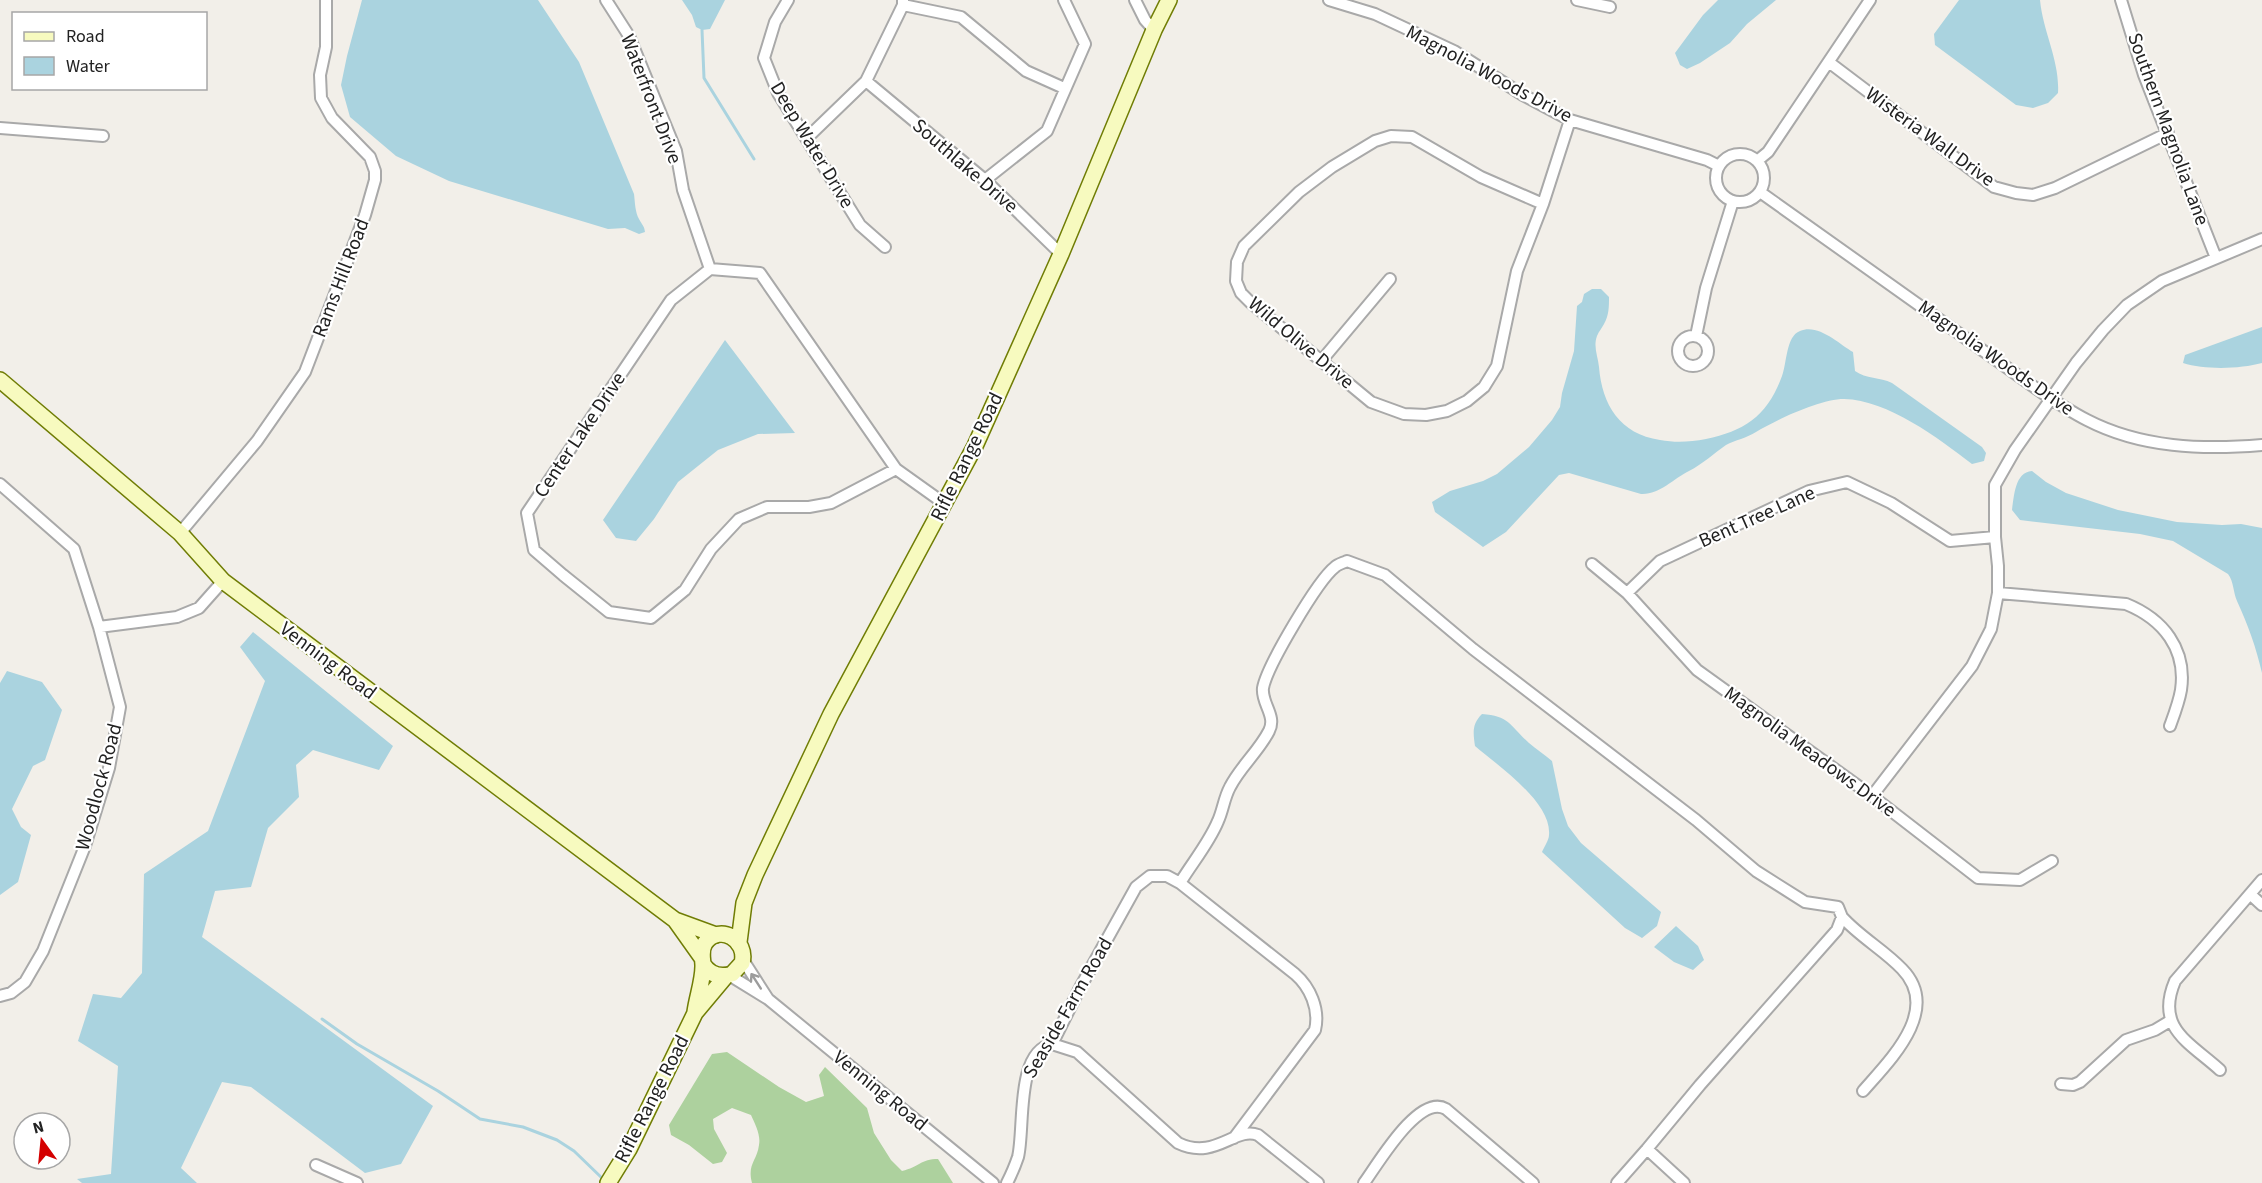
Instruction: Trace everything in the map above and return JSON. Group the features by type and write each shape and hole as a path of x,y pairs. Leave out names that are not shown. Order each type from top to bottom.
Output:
{"main road":[{"name":"Rifle Range Road","path":"718,935 744,903 831,714 975,446 1061,254 1154,30 1169,0"},
{"name":"Venning Road","path":"0,380 180,532 223,582 675,920 718,935"},
{"name":"Rifle Range Road","path":"739,942 744,903"},
{"name":"Venning Road","path":"675,920 702,961"},
{"path":"718,935 730,936 739,942 743,950 743,960 739,968 727,976 713,974 702,961 705,944 718,935"},
{"name":"Rifle Range Road","path":"695,1013 702,961"},
{"name":"Rifle Range Road","path":"608,1183 629,1149 695,1013 727,976"}],"street":[{"name":"Rams Hill Road","path":"180,532 257,441 305,372 341,280 372,191 376,176 373,161 333,118 321,98 320,75 326,47 326,0"},
{"name":"Waterfront Drive","path":"606,0 633,44 676,151 683,190 710,269"},
{"name":"Deep Water Drive","path":"788,0 775,22 764,58 777,93 860,225 885,247"},
{"path":"985,180 1047,131 1084,44 1064,0"},
{"path":"1135,0 1145,20 1154,30"},
{"name":"Magnolia Woods Drive","path":"1329,0 1375,14 1454,51 1523,95 1570,120 1707,160 1719,166"},
{"path":"1577,0 1610,7"},
{"path":"1757,161 1768,152 1830,63 1870,0"},
{"name":"Southern Magnolia Lane","path":"2121,0 2144,75 2216,258"},
{"path":"807,138 866,81 903,2 962,17 1026,71 1064,88"},
{"name":"Wisteria Wall Drive","path":"1830,63 1994,187 2016,193 2033,195 2055,188 2168,133"},
{"name":"Southlake Drive","path":"866,81 985,180 1061,254"},
{"name":"Wild Olive Drive","path":"1543,204 1481,177 1412,137 1390,136 1375,141 1332,167 1284,205 1244,246 1237,262 1236,281 1241,292 1250,302 1371,402 1404,414 1426,415 1447,411 1467,401 1484,387 1497,366 1517,271 1543,204 1570,120"},
{"path":"0,128 102,136"},
{"path":"1735,155 1743,155 1757,161 1764,176 1760,192 1749,201 1733,201 1725,198 1719,190 1716,174 1719,166 1727,158 1735,155"},
{"name":"Magnolia Woods Drive","path":"1760,192 2051,399 2087,421 2172,446 2216,449 2262,445"},
{"path":"1696,336 1706,288 1733,201"},
{"path":"1872,796 1972,666 1991,629 1998,593 1995,485 2015,450 2089,346 2127,304 2162,280 2262,240"},
{"name":"Center Lake Drive","path":"710,269 671,300 527,513 534,550 609,612 651,618 686,590 711,549 739,519 767,507 809,507 831,503 896,469"},
{"path":"710,269 760,273 896,469 945,504"},
{"path":"1322,360 1390,279"},
{"name":"Bent Tree Lane","path":"1627,593 1660,561 1809,491 1847,482 1891,503 1950,541 1995,537"},
{"name":"Woodlock Road","path":"0,484 74,549 99,627 120,707 109,768 85,846 43,951 25,982 10,993 0,996"},
{"path":"1180,884 1218,823 1230,787 1272,725 1263,690 1274,659 1326,576 1335,567 1347,561 1385,575 1473,649 1696,820 1756,871 1805,902 1838,907 1842,917 1851,927 1878,946 1904,970 1915,988 1916,1012 1907,1038 1863,1091"},
{"name":"Magnolia Meadows Drive","path":"1592,564 1627,593 1697,670 1872,796 1978,878 2020,880 2052,861"},
{"path":"99,627 177,617 199,608 223,582"},
{"path":"1998,593 2126,604 2156,620 2169,634 2178,652 2182,675 2181,691 2170,726"},
{"name":"Seaside Farm Road","path":"1007,1183 1018,1158 1024,1084 1027,1073 1043,1047 1052,1044 1136,886 1145,878 1156,875 1167,876 1180,884 1295,974 1309,988 1316,1024 1315,1030 1234,1138"},
{"path":"2220,1070 2177,1033 2170,1021 2167,1009 2168,996 2175,981 2262,880"},
{"path":"2250,894 2262,905"},
{"path":"1617,1183 1837,930 1842,917"},
{"name":"Venning Road","path":"743,960 768,999"},
{"name":"Venning Road","path":"727,976 768,999 993,1183"},
{"path":"2061,1084 2073,1085 2080,1082 2126,1040 2155,1030 2170,1021"},
{"path":"1052,1044 1077,1052 1178,1143 1190,1148 1203,1148 1221,1144 1246,1133 1258,1135 1318,1183"},
{"path":"1364,1183 1411,1120 1427,1108 1438,1106 1446,1109 1533,1183"},
{"path":"1647,1149 1684,1183"},
{"path":"316,1165 357,1183"}],"green space":[{"path":"727,1052 806,1102 824,1096 819,1075 825,1067 867,1108 874,1133 891,1160 902,1171 928,1160 938,1159 953,1183 752,1183 751,1167 758,1150 758,1133 751,1115 732,1108 713,1119 714,1129 727,1153 722,1162 713,1164 689,1145 671,1135 669,1125 712,1054"}],"water":[{"path":"362,0 538,0 579,62 634,194 637,213 645,232 639,234 625,228 608,229 449,181 396,156 350,117 341,85"},
{"path":"682,0 725,0 710,29 702,30 696,27 692,15"},
{"path":"1718,0 1776,0 1747,24 1730,43 1687,69 1680,65 1675,53 1703,15"},
{"path":"1959,0 2040,0 2058,81 2058,93 2048,103 2033,108 2016,105 1935,45 1934,34"},
{"path":"1592,289 1601,289 1609,297 1607,317 1595,344 1604,394 1616,416 1634,431 1646,437 1672,442 1694,441 1720,436 1743,426 1762,411 1770,401 1782,376 1792,338 1800,331 1807,329 1821,332 1853,352 1855,371 1892,383 1982,447 1986,453 1984,461 1972,464 1912,422 1878,406 1861,401 1834,400 1798,411 1726,445 1666,486 1648,494 1569,473 1559,475 1506,532 1483,547 1435,512 1432,502 1450,491 1483,481 1497,474 1529,447 1552,420 1560,407 1574,351 1577,306 1582,302 1584,294"},
{"path":"2262,327 2262,363 2222,368 2183,363 2185,355"},
{"path":"725,340 795,433 758,434 718,450 678,482 654,519 636,541 616,538 603,520"},
{"path":"2032,471 2066,493 2118,510 2177,522 2241,524 2262,528 2262,673 2228,574 2173,541 2140,534 2020,520 2012,510 2015,492 2022,476"},
{"path":"253,632 393,746 379,770 313,750 296,765 299,797 268,828 251,887 215,891 202,937 433,1106 401,1164 365,1173 251,1087 222,1082 181,1168 197,1183 82,1183 77,1179 111,1174 118,1066 78,1041 93,994 121,998 142,973 144,874 208,831 265,681 240,647"},
{"path":"7,671 42,682 62,710 45,760 33,766 12,809 21,827 31,835 18,882 0,895 0,683"},
{"path":"1482,714 1504,720 1552,761 1568,826 1581,843 1661,912 1657,926 1642,938 1625,928 1542,852 1549,835 1548,822 1542,810 1521,785 1475,746 1474,728"},
{"path":"1676,926 1698,946 1704,960 1693,970 1674,962 1654,947"}],"waterway":[{"path":"702,30 704,78 754,159"},
{"path":"322,1019 357,1044 438,1091 480,1119 523,1127 557,1140 574,1151 603,1179"}]}
